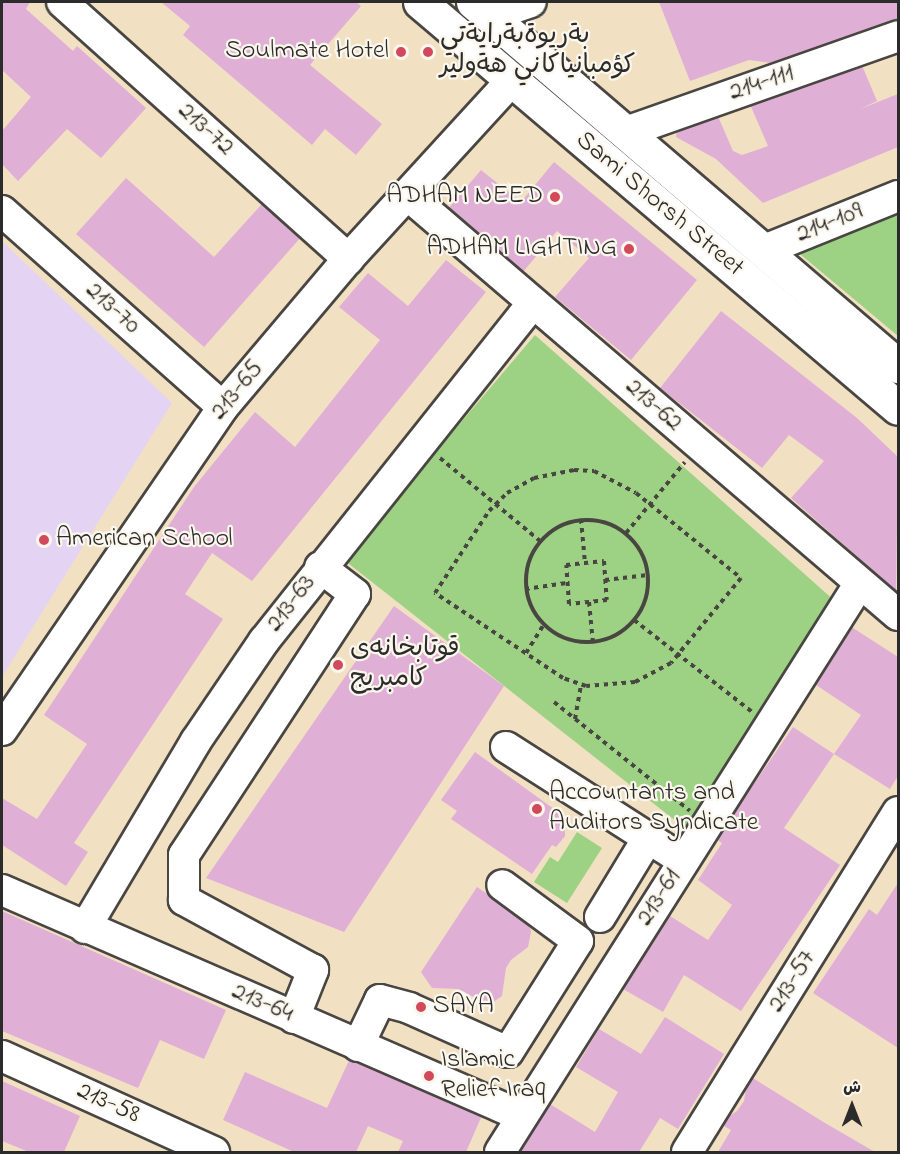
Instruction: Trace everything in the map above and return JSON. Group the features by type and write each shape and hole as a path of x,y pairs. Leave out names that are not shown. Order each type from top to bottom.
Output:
{"main road":[{"name":"Sami Shorsh Street","path":"420,2 898,408"},
{"name":"Sami Shorsh Street","path":"482,9 898,366"}],"street":[{"name":"213-72","path":"62,2 348,259"},
{"path":"482,9 531,2"},
{"name":"214-111","path":"626,132 898,36"},
{"name":"213-65","path":"2,730 223,407 348,259 409,196 511,81"},
{"name":"213-62","path":"409,196 898,615"},
{"name":"214-109","path":"762,251 898,196"},
{"name":"213-70","path":"2,211 223,407"},
{"name":"213-63","path":"85,928 196,741 320,567 533,303"},
{"path":"294,1018 313,970 184,900 184,855 355,594 320,567"},
{"name":"213-61","path":"500,1152 860,583"},
{"path":"506,747 684,861"},
{"name":"213-57","path":"687,1152 898,812"},
{"path":"600,917 648,838"},
{"path":"358,1046 380,1000 409,1008 508,1052 578,941 502,885"},
{"name":"213-64","path":"2,890 522,1116"},
{"path":"561,969 599,995"},
{"name":"213-58","path":"2,1056 214,1152"}],"path":[{"path":"421,442 540,541"},
{"path":"626,533 699,446"},
{"path":"574,470 594,471 616,480 650,504 741,578 678,655 660,670 635,682 581,684 563,678 435,593 495,504 507,493 534,478 574,470"},
{"path":"581,519 585,563"},
{"path":"581,519 608,523 626,533 638,546 648,575 645,602 634,620 617,636 593,643 556,634 544,624 528,602 525,589 528,560 540,541 552,530 581,519"},
{"path":"604,561 605,580 607,600 569,604 566,565 604,561"},
{"path":"605,580 648,575"},
{"path":"525,589 567,583"},
{"path":"589,602 593,643"},
{"path":"634,620 769,726"},
{"path":"526,653 544,624"},
{"path":"575,720 581,684"},
{"path":"554,702 707,825"}],"shaded area":[{"name":"American School","path":"2,241 172,403 2,677"}],"green space":[{"path":"898,211 898,336 794,249"},
{"path":"535,335 836,602 686,829 344,560"},
{"path":"577,832 602,848 567,903 534,882 550,857 558,862"}],"building":[{"path":"2,2 30,2 26,9 73,51 77,46 146,108 101,158 67,129 18,181 2,164 2,131 31,97 2,70"},
{"path":"161,2 356,2 361,6 310,65 382,124 356,155 325,129 312,145 183,35 190,26"},
{"path":"659,2 898,2 898,19 785,65 749,60 690,81"},
{"path":"858,56 877,101 860,109 898,94 898,147 763,203 716,159 676,137 677,128 717,114 733,151 742,155 768,146 749,102"},
{"path":"554,162 697,280 631,360 555,297 589,258 557,231 523,272 447,210 481,170 521,202"},
{"path":"126,178 214,257 270,195 309,228 204,347 76,234"},
{"path":"446,260 486,292 252,581 212,553 185,594 223,619 74,843 88,852 66,886 2,845 2,798 37,819 87,744 44,715 194,487 255,412 295,447 380,340 339,307 368,273 408,306"},
{"path":"721,311 857,418 898,457 896,591 791,498 824,461 789,435 762,468 660,388"},
{"name":"قوتابخانەی کامبریج","path":"394,606 504,686 344,932 206,878"},
{"path":"850,626 898,657 898,776 890,789 834,754 861,715 813,683"},
{"path":"793,727 834,754 784,828 840,865 741,1011 684,975 663,1012 623,989 670,916 708,940 732,905 698,880 722,843 716,839"},
{"path":"475,752 565,817 565,836 556,847 552,845 532,874 451,819 457,811 441,800"},
{"path":"898,883 898,1048 813,993 869,909 877,915"},
{"path":"477,887 529,922 531,932 528,947 511,960 506,968 502,996 489,1005 458,989 432,988 421,972"},
{"path":"2,911 226,1010 204,1059 160,1040 138,1088 2,1031"},
{"path":"665,1017 724,1054 678,1129 660,1118 639,1152 513,1152 545,1101 595,1132 618,1092 576,1067 599,1029 641,1054"},
{"path":"352,1054 483,1113 466,1152 398,1152 403,1141 368,1126 356,1152 294,1152 223,1120 245,1072 327,1108"},
{"path":"748,1075 875,1152 718,1152 731,1130 719,1123 737,1111 744,1101"},
{"path":"2,1081 80,1116 64,1152 29,1152 2,1141"}],"place":[{"name":"Soulmate Hotel","path":"401,52"},
{"name":"بةريوةبةرايةتي كؤمبانياكاني هةولير","path":"428,52"},
{"name":"ADHAM NEED","path":"555,197"},
{"name":"ADHAM LIGHTING","path":"629,249"},
{"name":"American School","path":"44,540"},
{"name":"قوتابخانەی کامبریج","path":"338,665"},
{"name":"Accountants and Auditors Syndicate","path":"537,809"},
{"name":"SAYA","path":"421,1007"},
{"name":"Islamic Relief Iraq","path":"429,1076"}]}
